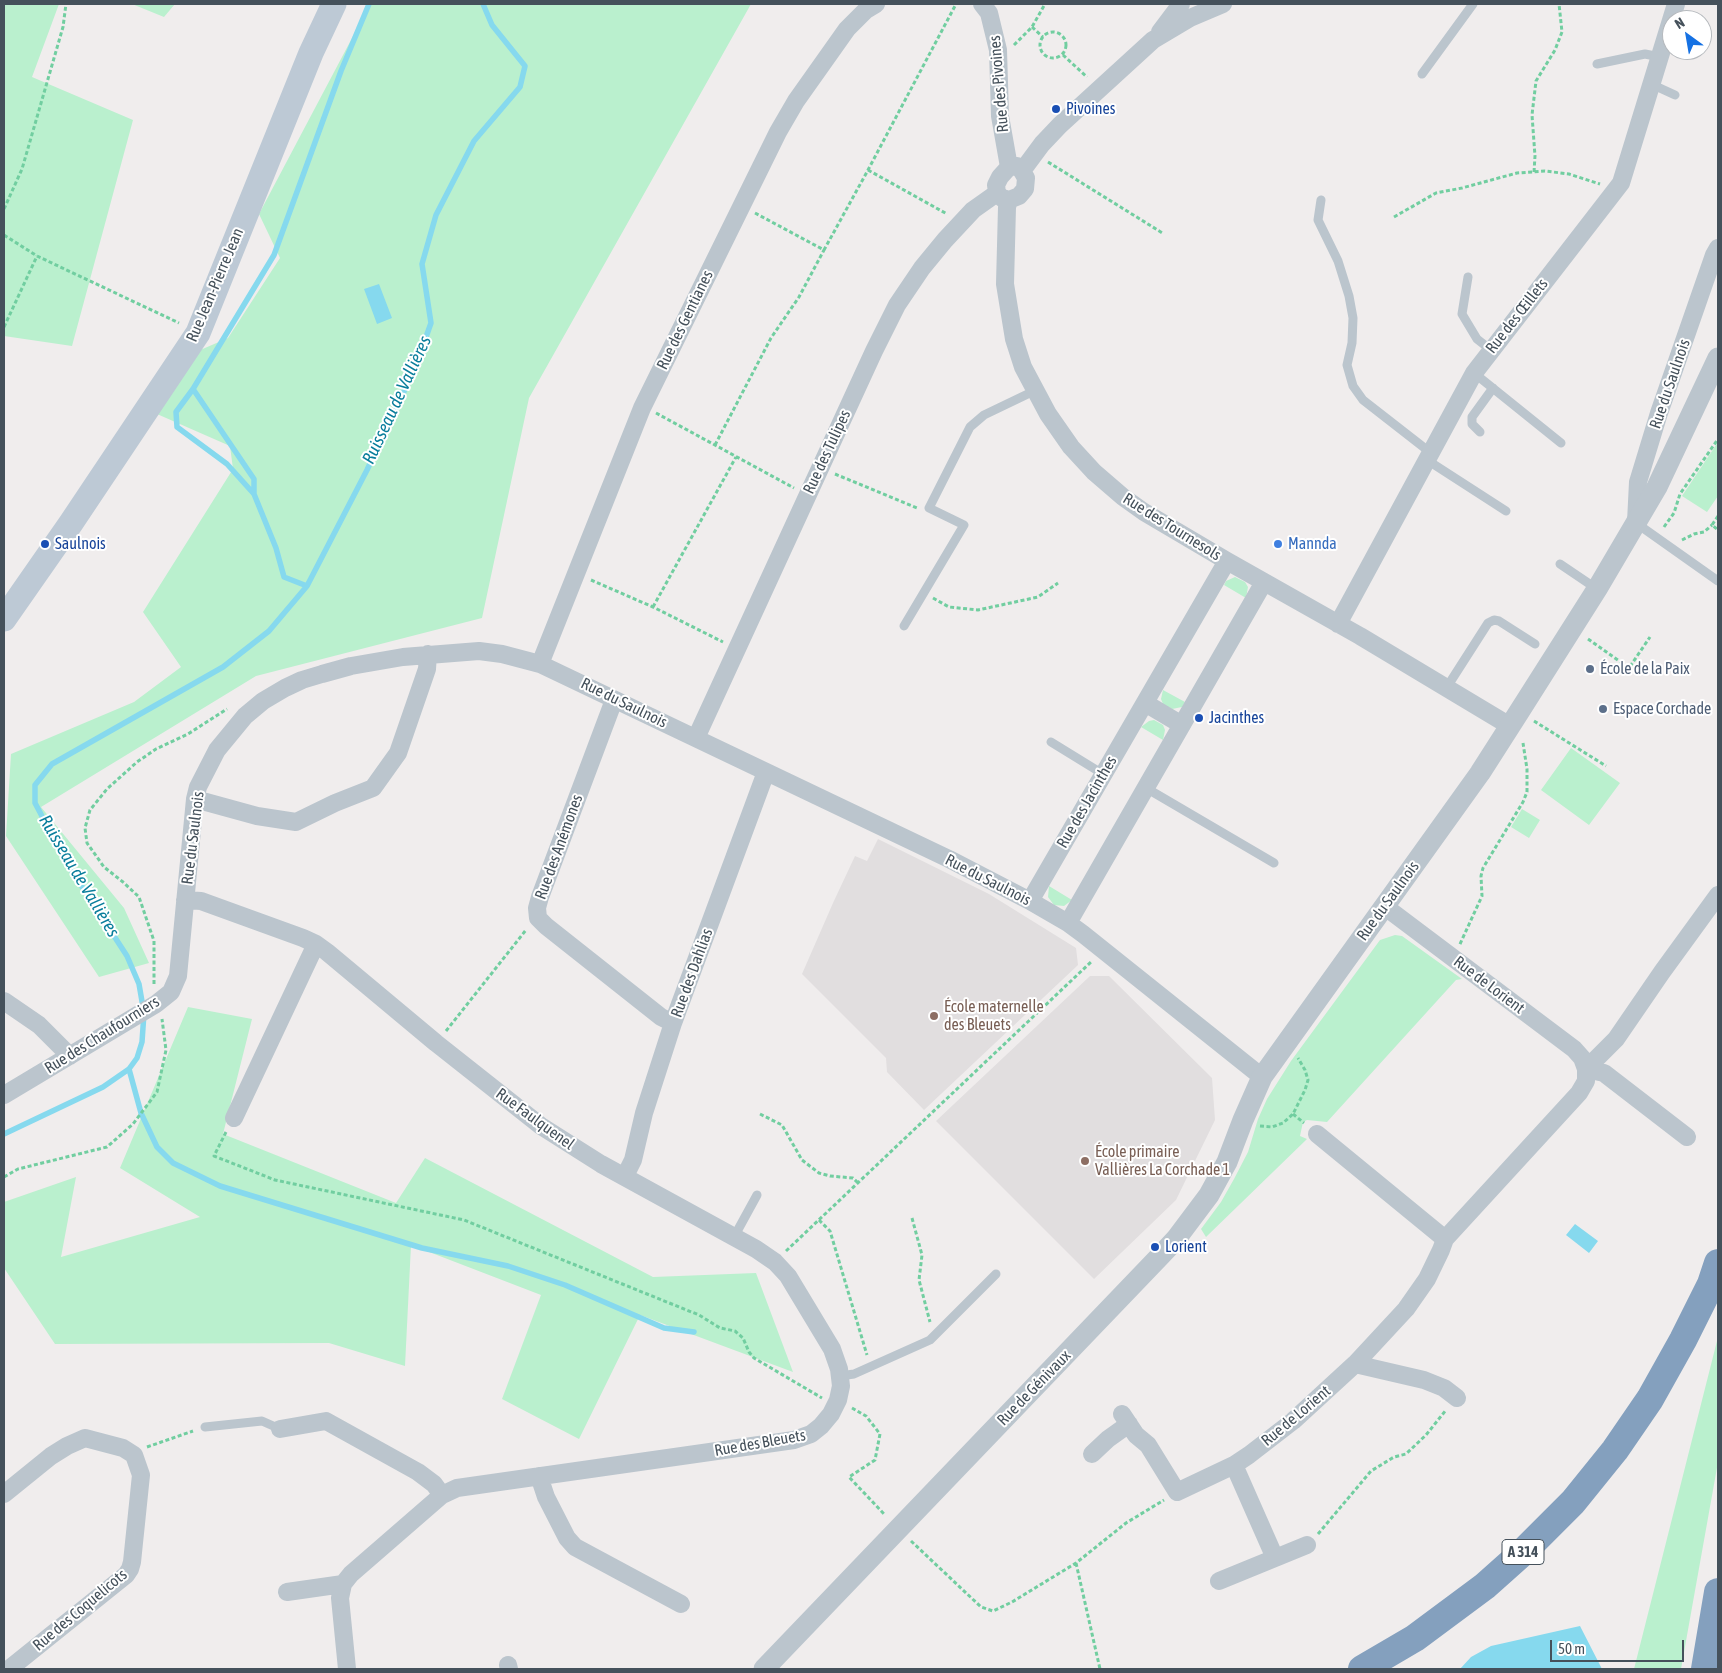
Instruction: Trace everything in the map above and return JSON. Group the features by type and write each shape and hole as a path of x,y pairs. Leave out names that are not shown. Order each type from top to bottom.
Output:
{"highway":[{"name":"A 314","path":"1362,1669 1415,1638 1485,1586 1522,1553 1573,1502 1615,1450 1650,1399 1683,1340 1711,1284 1718,1263"},
{"path":"1705,1669 1718,1592"}],"main road":[{"name":"Rue Jean-Pierre Jean","path":"4,619 71,523 198,333 310,53 334,4"}],"street":[{"name":"Rue des Gentianes","path":"540,664 642,408 778,132 796,101 847,29 866,10 876,4"},
{"name":"Rue des Pivoines","path":"982,4 989,13 998,50 1000,116 1015,169"},
{"path":"1015,169 1026,178 1025,189 1018,196 1003,196 996,186 1000,177 1015,169 1036,152 1060,126 1153,40 1181,4"},
{"path":"1153,40 1190,18 1223,4"},
{"name":"Rue des Œillets","path":"1338,624 1474,373 1621,184 1676,4"},
{"name":"Rue des Tulipes","path":"696,738 897,305 922,268 960,223 980,204 1003,196"},
{"name":"Rue des Tournesols","path":"1003,196 1006,226 1005,284 1014,339 1023,367 1034,391 1048,414 1071,447 1094,472 1144,512 1227,562 1447,687 1515,719"},
{"name":"Rue du Saulnois","path":"1636,523 1638,482 1643,465 1659,414 1718,248"},
{"name":"Rue du Saulnois","path":"185,900 195,799 207,767 217,750 245,716 263,701 302,680 351,666 428,654 479,651 502,654 540,664 949,859 1030,901 1068,923 1104,950 1262,1077 1480,773 1515,719 1597,589 1657,487 1718,358"},
{"name":"Rue des Jacinthes","path":"1030,901 1227,562"},
{"path":"1068,923 1264,582"},
{"path":"195,799 258,816 296,822 335,803 373,788 398,753 427,669 428,654"},
{"name":"Rue des Anémones","path":"614,700 540,897 537,908 538,918 661,1017 673,1023"},
{"path":"1145,703 1182,725"},
{"name":"Rue des Dahlias","path":"625,1176 633,1160 644,1113 673,1023 766,772"},
{"name":"Rue de Lorient","path":"1586,1069 1616,1039 1718,895"},
{"name":"Rue des Chaufourniers","path":"4,1095 158,1003 171,992 178,976 185,900"},
{"name":"Rue Faulquenel","path":"185,900 201,901 316,944 436,1043 541,1126 587,1156 756,1249 775,1262"},
{"name":"Rue de Lorient","path":"1177,1492 1234,1465 1294,1421 1355,1364 1406,1309 1426,1279 1445,1238 1579,1093 1586,1081 1586,1069 1582,1058 1574,1049 1384,906"},
{"path":"234,1118 316,944"},
{"path":"4,1001 38,1025 70,1056"},
{"path":"1586,1069 1604,1073 1687,1137"},
{"name":"Rue de Génivaux","path":"764,1669 900,1530 1176,1239 1209,1195 1227,1162 1262,1077"},
{"path":"1317,1134 1445,1238"},
{"name":"Rue des Bleuets","path":"343,1584 351,1574 442,1495 457,1488 794,1440 811,1434 821,1426 837,1402 841,1386 839,1370 832,1349 788,1276 775,1262"},
{"path":"1355,1364 1424,1380 1444,1388 1457,1398"},
{"path":"1092,1454 1125,1419 1136,1436 1148,1445 1177,1492"},
{"path":"280,1429 326,1421 418,1472 434,1484 442,1495"},
{"path":"4,1494 51,1456 85,1438 124,1448 134,1456"},
{"name":"Rue des Coquelicots","path":"9,1669 126,1575 130,1569 141,1475 134,1456"},
{"path":"1234,1465 1275,1558"},
{"path":"539,1476 546,1497 567,1538 575,1547 681,1604"},
{"path":"1219,1581 1307,1545"},
{"path":"287,1592 343,1584 340,1598 347,1669"}],"lane":[{"path":"1422,74 1473,4"},
{"path":"1597,64 1645,54 1660,57"},
{"path":"1651,84 1675,95"},
{"path":"1321,200 1318,220 1338,261 1349,296 1353,318 1352,342 1347,365 1353,386 1363,400 1429,456 1506,512"},
{"path":"1468,277 1462,314 1477,339 1491,350"},
{"path":"1474,373 1561,443"},
{"path":"1480,432 1472,424 1472,417 1493,388"},
{"path":"904,626 964,525 929,508 970,427 984,415 1034,391"},
{"path":"1636,523 1718,581"},
{"path":"1560,564 1597,589"},
{"path":"1447,687 1488,623 1494,620 1499,621 1535,644"},
{"path":"1051,742 1103,774"},
{"path":"1146,788 1274,863"},
{"path":"734,1237 757,1195"},
{"path":"840,1376 854,1374 930,1340 996,1274"},
{"path":"205,1427 262,1421 280,1429"}],"path":[{"path":"4,209 22,169 63,27 66,4"},
{"path":"715,445 771,338 799,297 956,4"},
{"path":"998,50 1012,47 1032,26 1045,4"},
{"path":"1534,172 1535,156 1532,115 1536,81 1555,50 1562,32 1559,4"},
{"path":"1032,26 1043,37"},
{"path":"1056,32 1062,35 1066,41 1066,48 1063,54 1057,58 1050,58 1044,55 1040,50 1040,43 1043,37 1049,33 1056,32"},
{"path":"1063,54 1100,90"},
{"path":"1036,152 1052,165 1164,234"},
{"path":"868,170 948,214 960,223"},
{"path":"1394,216 1436,193 1517,173 1545,171 1569,174 1601,184 1613,193"},
{"path":"741,205 824,250"},
{"path":"4,235 37,256 198,333"},
{"path":"4,327 37,256"},
{"path":"642,408 654,412 808,495"},
{"path":"1657,538 1674,513 1680,494 1718,438"},
{"path":"653,607 736,456"},
{"path":"820,468 922,510 929,508"},
{"path":"1675,550 1685,538 1704,532 1718,516"},
{"path":"1712,525 1718,530"},
{"path":"576,575 653,607 737,649"},
{"path":"924,593 949,607 978,610 1038,598 1058,583"},
{"path":"1587,639 1629,668 1650,637"},
{"path":"4,1178 18,1168 107,1147 136,1119 157,1092 166,1050 153,976 155,960 154,941 139,897 104,867 87,843 85,828 90,810 119,778 137,762 156,749 188,734 226,709 234,708 245,716"},
{"path":"1515,719 1606,766"},
{"path":"1449,955 1461,943 1482,896 1481,876 1483,868 1523,802 1527,792 1527,770 1523,743"},
{"path":"436,1043 538,918"},
{"path":"775,1262 1104,950"},
{"path":"1243,1120 1259,1126 1272,1127 1283,1123 1293,1114 1308,1080 1300,1060 1284,1045"},
{"path":"760,1114 782,1125 802,1160 819,1173 853,1178 858,1183"},
{"path":"234,1118 214,1156 275,1180 464,1220 699,1315 720,1328 735,1331 743,1338 754,1358 824,1400 837,1402 866,1416 880,1434 875,1460 849,1477 900,1530 980,1607 993,1610 1012,1602 1076,1563 1126,1523 1154,1508 1177,1492"},
{"path":"912,1218 922,1255 919,1280 930,1322 939,1331"},
{"path":"819,1220 830,1231 870,1366"},
{"path":"1307,1545 1312,1537 1319,1534 1371,1471 1394,1457 1406,1454 1426,1435 1457,1398"},
{"path":"134,1456 150,1444 205,1427"},
{"path":"1076,1563 1100,1669"}],"shaded area":[{"name":"École maternelle des Bleuets","path":"878,839 989,894 1076,948 1078,965 924,1110 887,1072 886,1058 802,974 855,856 867,861"},
{"name":"École primaire Vallières La Corchade 1","path":"1090,976 1109,976 1212,1078 1215,1120 1176,1200 1094,1279 936,1121"}],"green space":[{"path":"4,4 59,4 32,77 133,120 72,346 4,336"},
{"path":"132,4 175,4 164,17"},
{"path":"370,4 751,4 529,398 482,618 256,676 41,807 124,908 149,963 99,977 6,836 11,754 134,702 181,667 143,612 233,469 230,446 157,414 198,351 228,338 280,258 259,214"},
{"path":"1718,442 1718,496 1707,512 1682,496"},
{"path":"1235,577 1245,582 1248,587 1246,598 1224,585 1226,581"},
{"path":"1163,690 1185,702 1182,707 1172,709 1163,704 1161,699"},
{"path":"1154,720 1163,725 1165,730 1163,740 1141,727"},
{"path":"1571,748 1620,783 1589,825 1541,790"},
{"path":"1522,809 1540,820 1529,838 1511,827"},
{"path":"1049,886 1072,900 1064,906 1054,905 1048,897"},
{"path":"1395,935 1402,936 1462,979 1456,980 1327,1122 1307,1120 1303,1122 1300,1136 1307,1139 1206,1237 1201,1229 1221,1202 1248,1152 1258,1119 1267,1099 1291,1061 1380,940"},
{"path":"188,1007 252,1019 223,1134 396,1203 425,1158 653,1277 756,1273 793,1372 640,1315 579,1439 502,1399 541,1295 411,1245 405,1366 329,1343 55,1344 4,1268 4,1202 76,1177 61,1257 200,1217 120,1168"},
{"path":"1718,1337 1718,1462 1681,1669 1634,1669"}],"water":[{"path":"379,284 392,318 377,324 364,289"},
{"path":"1575,1224 1598,1241 1589,1253 1566,1235"},
{"path":"1580,1626 1602,1669 1460,1669 1471,1657 1491,1646"}],"waterway":[{"name":"Ruisseau de Vallières","path":"307,586 284,577 276,548 254,494 227,464 177,427 176,412 193,389 274,255 341,71 369,4"},
{"name":"Ruisseau de Vallières","path":"4,1134 103,1087 129,1069 137,1058 142,1042 144,1013 139,984 127,956 68,865 35,803 35,785 52,764 223,667 269,631 307,586 367,470 415,368 431,323 422,264 436,215 474,141 520,87 525,66 492,25 483,4"},
{"name":"Ruisseau de Vallières","path":"193,389 254,479 254,494"},
{"path":"129,1069 141,1113 157,1147 173,1163 220,1186 422,1248 508,1266 565,1285 664,1328 694,1332"}],"place":[{"name":"Pivoines","path":"1056,109"},
{"name":"Saulnois","path":"45,544"},
{"name":"Mannda","path":"1278,544"},
{"name":"École de la Paix","path":"1590,669"},
{"name":"Espace Corchade","path":"1603,709"},
{"name":"Jacinthes","path":"1199,718"},
{"name":"École maternelle des Bleuets","path":"934,1016"},
{"name":"École primaire Vallières La Corchade 1","path":"1085,1161"},
{"name":"Lorient","path":"1155,1247"}]}
